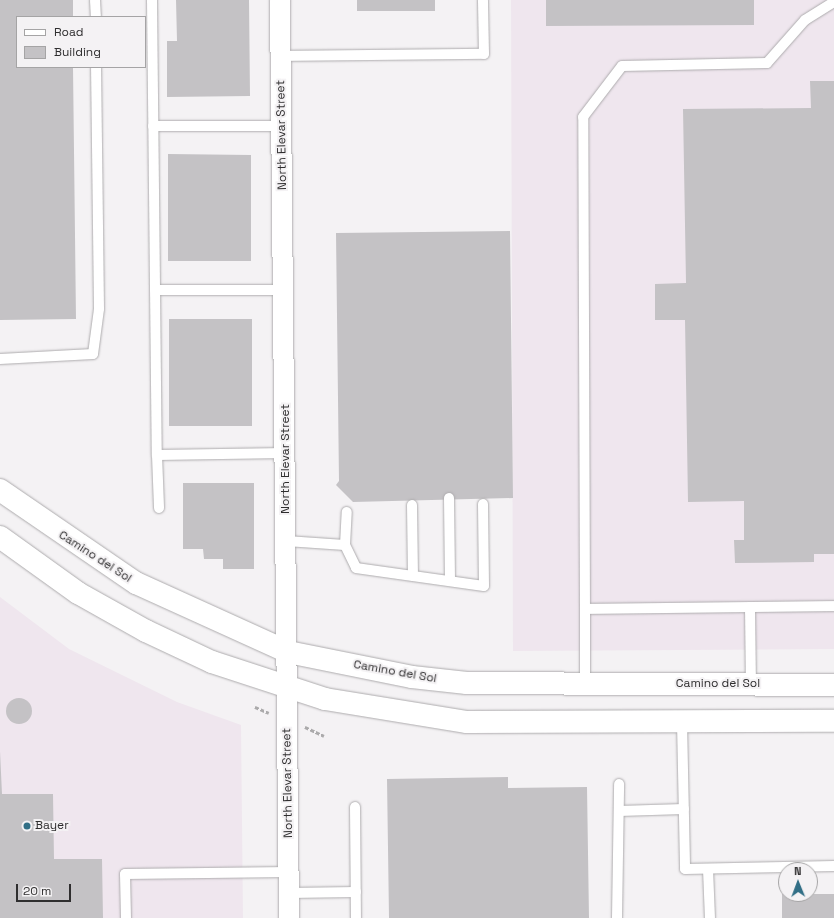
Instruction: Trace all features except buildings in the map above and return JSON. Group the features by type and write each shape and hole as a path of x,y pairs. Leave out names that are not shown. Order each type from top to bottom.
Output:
{"street":[{"name":"North Elevar Street","path":"280,0 288,652 289,918"},
{"name":"Camino del Sol","path":"0,490 136,583 288,652 412,677 467,684 585,686 751,684 834,685"},
{"path":"0,537 78,593 146,631 212,662 288,689 390,712 467,722 834,721"}],"lane":[{"path":"95,0 96,16"},
{"path":"152,0 154,290 159,508"},
{"path":"280,56 484,54 483,0"},
{"path":"585,686 583,117 622,66 766,63 805,20 834,2"},
{"path":"0,359 93,354 99,308 96,68"},
{"path":"153,126 282,126"},
{"path":"154,290 284,290"},
{"path":"157,455 286,453"},
{"path":"449,498 450,581"},
{"path":"346,512 345,546 356,568 484,586 483,504"},
{"path":"412,505 412,576"},
{"path":"286,541 345,546"},
{"path":"585,609 834,606"},
{"path":"750,607 751,684"},
{"path":"682,722 685,869 834,866"},
{"path":"617,918 619,784"},
{"path":"355,806 356,918"},
{"path":"619,811 684,809"},
{"path":"708,869 710,918"},
{"path":"126,918 125,874 289,872"},
{"path":"289,893 356,892"}],"shaded area":[{"path":"511,0 834,0 834,649 513,651"},
{"path":"0,597 69,649 177,702 241,725 243,918 0,918"}],"place":[{"name":"Bayer","path":"27,826"}]}
